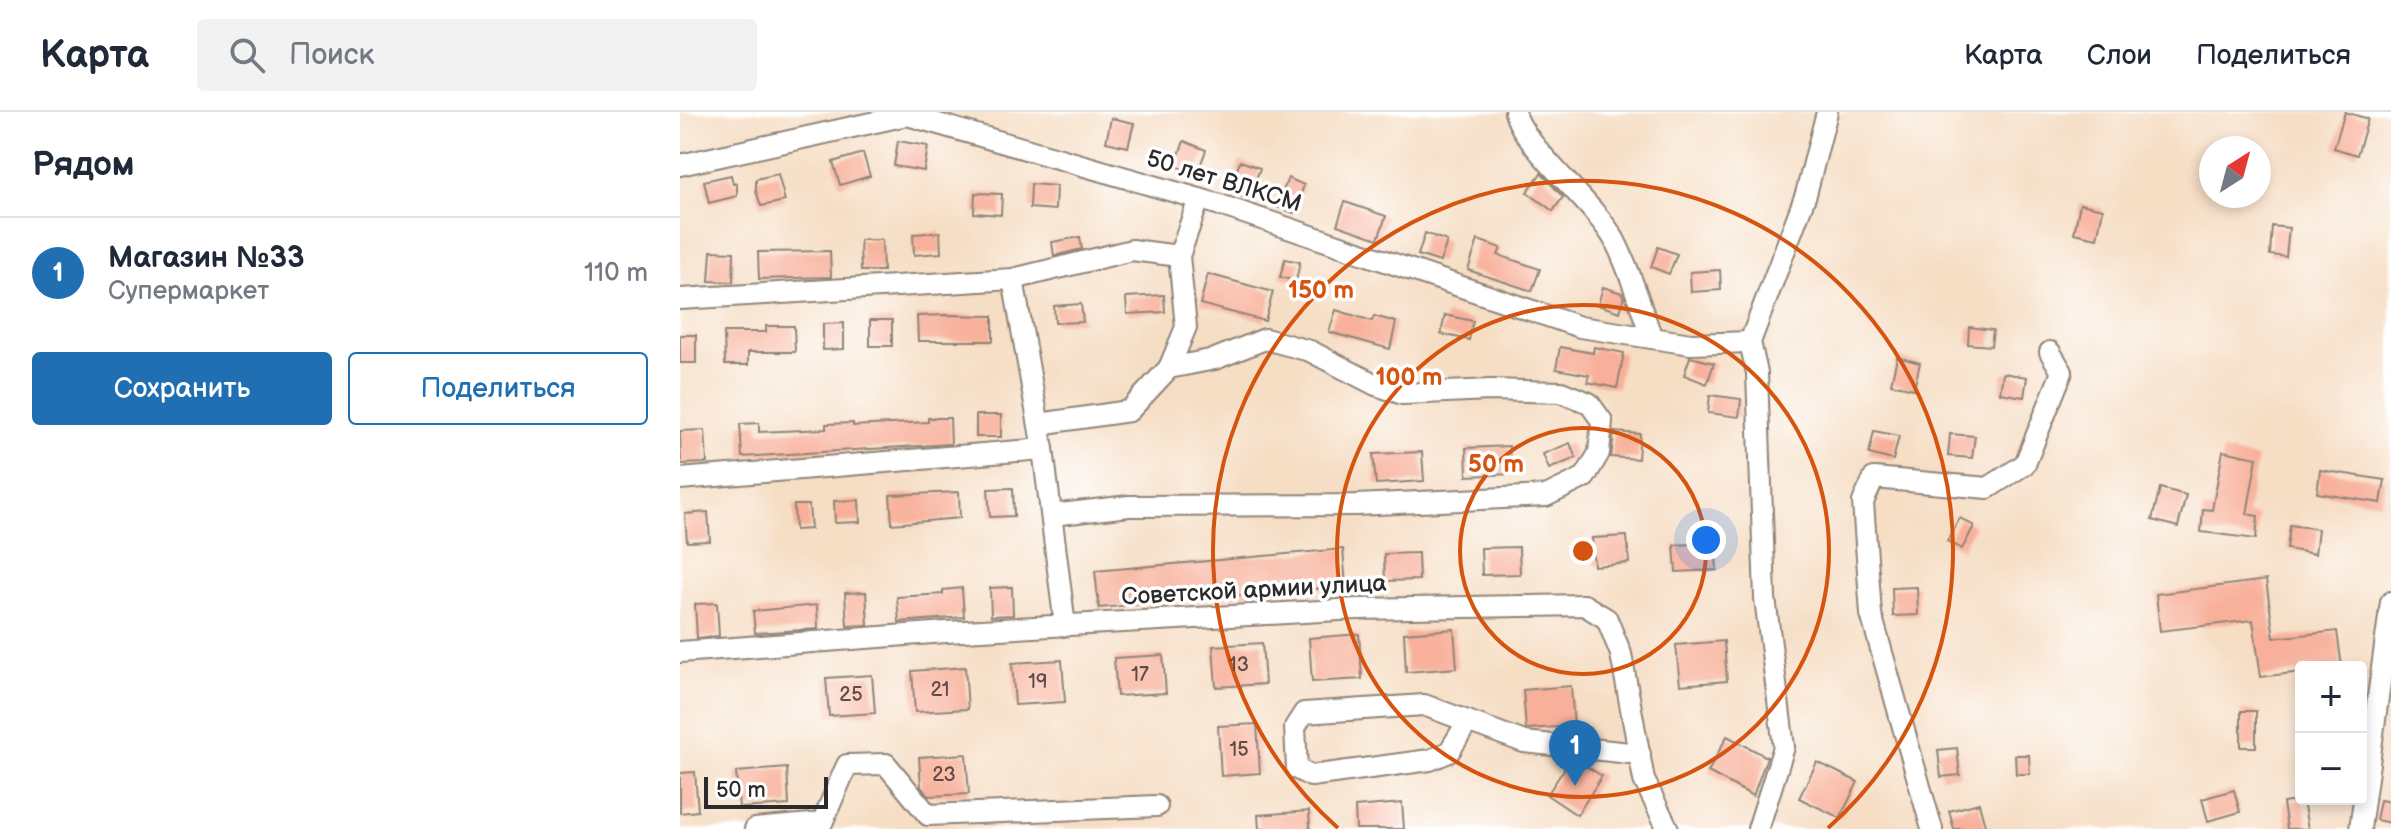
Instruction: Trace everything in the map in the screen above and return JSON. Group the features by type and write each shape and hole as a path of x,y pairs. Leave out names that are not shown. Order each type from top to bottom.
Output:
{"street":[{"path":"1515,112 1528,137 1614,238 1652,338"},
{"path":"1758,829 1784,747 1765,598 1757,373 1750,342 1806,194 1827,112"},
{"name":"50 лет ВЛКСМ","path":"680,165 909,113 1199,199 1580,327 1691,344 1750,342"},
{"path":"1039,424 1129,411 1169,368 1186,327 1179,256 1199,199"},
{"path":"680,299 1013,279 1132,250 1179,256"},
{"path":"1013,279 1043,449 1065,626"},
{"path":"1052,515 1129,506 1356,505 1546,496 1585,477 1599,453 1602,421 1589,403 1561,392 1490,390 1403,394 1376,385 1310,351 1265,339 1215,359 1169,368"},
{"path":"1932,829 1871,614 1863,502 1874,478 1988,488 2025,464 2062,372 2050,352"},
{"path":"680,479 1043,449"},
{"path":"2360,829 2391,602"},
{"name":"Советской армии улица","path":"680,652 1357,609 1584,605 1607,619 1621,654 1644,780 1668,829"},
{"path":"1468,721 1449,752 1430,760 1311,776 1297,769 1295,727 1304,713 1424,705 1468,721 1524,742 1640,754"},
{"path":"755,829 822,823 847,765 886,764 928,815 1157,806"}],"building":[{"path":"2345,112 2368,119 2357,155 2334,148"},
{"path":"1111,118 1134,123 1128,147 1106,142"},
{"path":"898,141 928,146 924,171 894,166"},
{"path":"1184,141 1206,150 1197,174 1175,166"},
{"path":"863,153 870,176 840,185 833,162"},
{"path":"1240,161 1260,168 1249,199 1229,192"},
{"path":"1541,173 1563,197 1553,211 1527,192"},
{"path":"778,174 785,201 761,206 756,179"},
{"path":"731,175 733,184 737,183 737,196 709,203 704,181"},
{"path":"1288,178 1304,185 1294,213 1277,207"},
{"path":"1031,184 1056,186 1055,210 1030,208"},
{"path":"975,193 1002,194 1001,215 974,213"},
{"path":"1345,202 1386,216 1378,239 1337,225"},
{"path":"2080,204 2103,209 2097,238 2074,233"},
{"path":"2272,226 2289,228 2286,257 2270,255"},
{"path":"940,232 941,253 914,255 913,234"},
{"path":"1425,233 1447,241 1440,262 1418,255"},
{"path":"1080,237 1082,249 1054,256 1052,242"},
{"path":"860,240 882,240 883,271 861,271"},
{"path":"1478,240 1501,248 1498,255 1540,269 1532,291 1468,270"},
{"path":"1658,247 1677,254 1669,274 1651,267"},
{"path":"711,251 734,252 733,282 709,281"},
{"path":"830,251 831,277 759,279 758,252"},
{"path":"1285,259 1300,262 1296,281 1280,277"},
{"path":"1720,270 1721,290 1691,292 1690,272"},
{"path":"1208,274 1273,292 1265,321 1200,304"},
{"path":"1603,287 1622,293 1624,298 1620,312 1598,305"},
{"path":"1164,295 1165,312 1127,314 1126,297"},
{"path":"1081,304 1083,322 1055,323 1054,306"},
{"path":"1336,310 1372,321 1374,316 1396,322 1390,349 1329,332"},
{"path":"1445,315 1473,321 1469,340 1441,334"},
{"path":"917,316 993,316 993,341 918,341"},
{"path":"870,320 892,320 892,346 870,346"},
{"path":"844,323 844,349 823,350 823,324"},
{"path":"766,326 794,326 795,352 748,352 748,365 725,365 724,332 766,332"},
{"path":"1969,327 1993,330 1991,346 1968,344"},
{"path":"680,335 696,335 696,363 680,363"},
{"path":"1560,347 1593,353 1594,347 1624,353 1617,388 1587,382 1589,375 1556,369"},
{"path":"1690,357 1714,363 1707,384 1684,375"},
{"path":"1897,357 1920,363 1914,389 1891,384"},
{"path":"2003,373 2027,377 2024,397 2000,393"},
{"path":"1710,395 1741,399 1739,417 1708,413"},
{"path":"976,415 1001,415 1001,437 976,437"},
{"path":"928,418 950,418 951,444 742,457 740,424 759,423 759,432 826,429 826,424 853,423 853,426 928,422"},
{"path":"705,430 707,463 681,464 680,431"},
{"path":"1874,431 1899,436 1893,460 1869,454"},
{"path":"1614,432 1640,434 1638,459 1611,457"},
{"path":"1950,434 1975,436 1972,458 1948,456"},
{"path":"1570,443 1576,458 1549,469 1543,454"},
{"path":"1509,446 1511,474 1467,476 1466,448"},
{"path":"2223,451 2257,458 2247,514 2258,516 2256,539 2201,532 2203,509 2212,510"},
{"path":"1422,452 1424,481 1376,484 1373,454"},
{"path":"2320,470 2385,480 2381,503 2317,493"},
{"path":"1013,488 1014,516 990,517 988,489"},
{"path":"2160,488 2186,495 2178,527 2152,520"},
{"path":"959,492 960,518 892,524 890,495"},
{"path":"859,500 860,522 835,523 834,501"},
{"path":"794,505 809,505 811,529 795,530"},
{"path":"708,512 710,541 687,542 685,514"},
{"path":"1960,518 1974,526 1962,549 1947,541"},
{"path":"2290,525 2318,529 2315,554 2287,549"},
{"path":"1627,536 1629,563 1594,566 1592,538"},
{"path":"1715,543 1717,570 1676,572 1674,545"},
{"path":"1519,547 1520,574 1482,575 1481,548"},
{"path":"1343,549 1346,586 1099,608 1095,571"},
{"path":"1418,553 1419,580 1385,581 1384,554"},
{"path":"2266,580 2274,638 2337,631 2341,661 2295,661 2295,673 2261,677 2253,620 2160,631 2156,594"},
{"path":"1012,587 1013,615 991,616 990,588"},
{"path":"1917,587 1918,615 1893,616 1892,588"},
{"path":"962,588 964,617 899,622 897,597 943,594 943,590"},
{"path":"866,592 868,625 847,626 845,593"},
{"path":"717,603 719,636 697,638 695,604"},
{"path":"817,605 818,629 755,633 753,611"},
{"path":"1454,629 1457,668 1406,672 1404,633"},
{"path":"1359,634 1362,679 1312,682 1309,638"},
{"path":"1724,641 1727,681 1680,685 1676,645"},
{"path":"1262,643 1265,684 1216,687 1213,646"},
{"path":"1163,655 1166,693 1117,696 1114,658"},
{"path":"1062,660 1065,702 1015,705 1012,663"},
{"path":"965,667 968,709 915,712 912,671"},
{"path":"872,675 875,713 829,716 826,678"},
{"path":"1571,686 1574,726 1526,729 1523,690"},
{"path":"2241,711 2256,711 2256,747 2241,747"},
{"path":"1257,724 1260,773 1221,776 1218,726"},
{"path":"1727,736 1767,757 1753,796 1708,772"},
{"path":"1957,748 1960,775 1941,777 1938,750"},
{"path":"966,754 969,794 929,796 921,787 919,757"},
{"path":"2015,755 2029,755 2030,774 2016,774"},
{"path":"1570,760 1578,761 1602,776 1577,815 1547,795"},
{"path":"1817,762 1858,782 1840,818 1799,798"},
{"path":"787,768 789,805 739,808 736,772"},
{"path":"695,772 698,811 680,813 680,773"},
{"path":"2234,790 2240,812 2208,821 2202,799"},
{"path":"2380,800 2391,802 2391,823 2376,820"},
{"path":"2295,801 2295,805 2304,805 2308,829 2287,829 2283,803"},
{"path":"1402,803 1404,829 1356,829 1355,807"},
{"path":"1979,803 1986,829 1954,829 1949,811"},
{"path":"1309,811 1310,829 1259,829 1258,815"}],"place":[{"name":"Магазин №33","path":"1575,786"}]}
